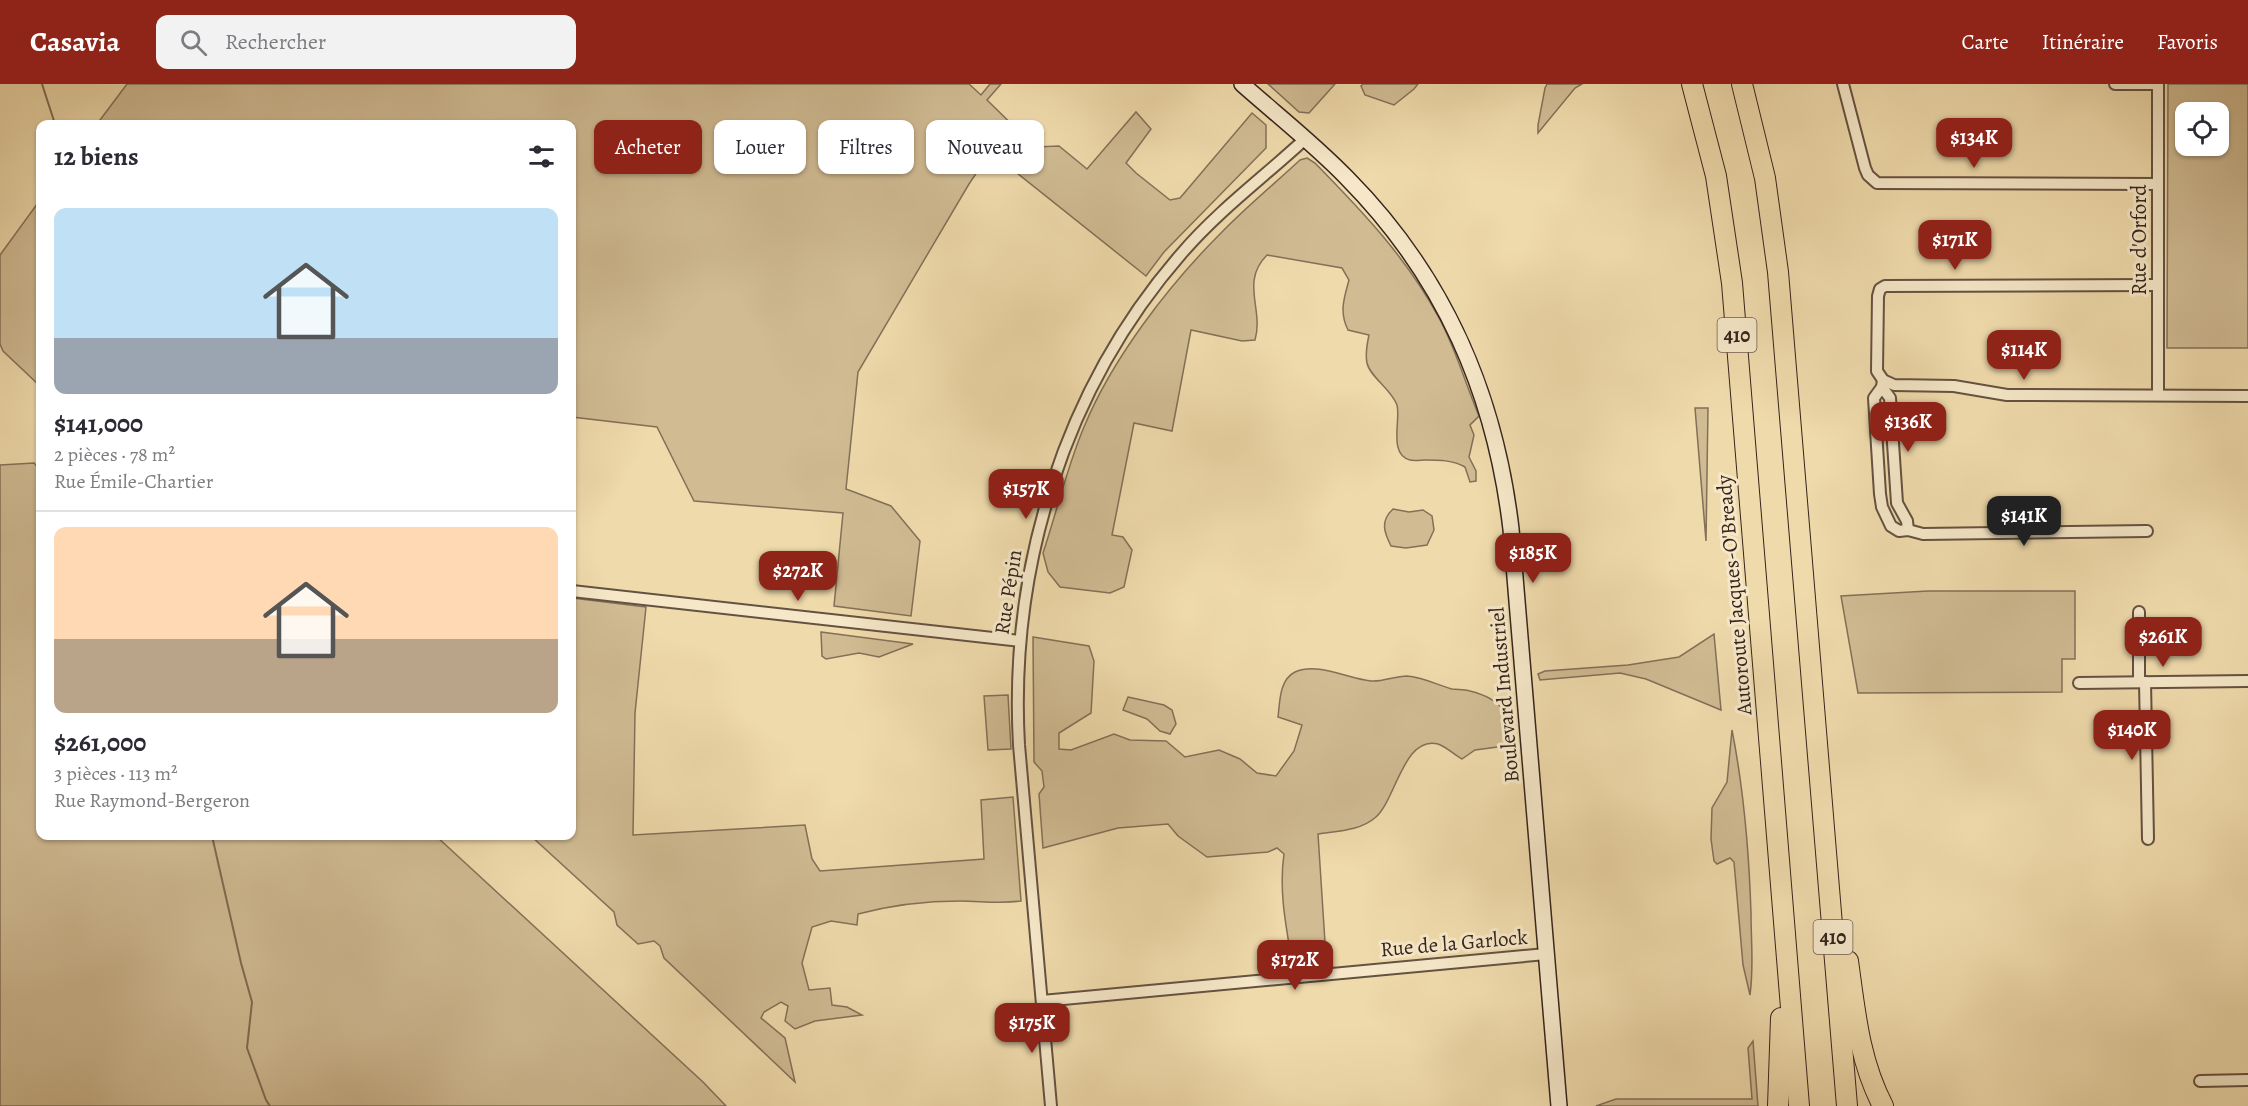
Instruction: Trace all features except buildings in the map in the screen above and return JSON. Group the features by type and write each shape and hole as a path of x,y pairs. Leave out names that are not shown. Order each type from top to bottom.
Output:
{"highway":[{"name":"Autoroute Jacques-O'Bready","path":"1692,84 1715,170 1731,277 1799,1106"},
{"name":"410","path":"1742,84 1760,155 1776,248 1847,1106"},
{"path":"1820,768 1857,1030 1866,1066 1883,1106"},
{"path":"1778,1106 1783,913"}],"street":[{"name":"Boulevard Industriel","path":"1242,84 1305,139 1364,196 1413,256 1454,327 1477,381 1491,422 1502,467 1511,529 1559,1106"},
{"path":"1843,84 1865,168 1873,181 1877,183 2158,184"},
{"path":"2115,84 2158,84"},
{"name":"Rue d'Orford","path":"2158,84 2158,395"},
{"name":"Rue Pépin","path":"1051,1106 1019,745 1017,685 1020,641 1031,566 1049,493 1079,414 1105,363 1145,302 1180,255 1235,199 1305,139"},
{"path":"1908,530 1907,521 1897,502 1890,398 1877,371 1880,290 1885,286 2158,285"},
{"path":"1882,384 1954,386 2007,395 2248,396"},
{"path":"1882,384 1874,398 1882,507 1891,526 1899,531 1908,530 1923,534 2147,531"},
{"path":"576,591 1020,641"},
{"path":"2139,612 2148,839"},
{"path":"2079,683 2248,681"},
{"name":"Rue de la Garlock","path":"1042,1001 1546,954"},
{"path":"2200,1081 2248,1080"}],"shaded area":[{"path":"127,84 969,84 981,95 990,84 1001,84 987,100 1007,120 926,120 926,174 976,174 858,372 846,489 891,506 920,541 911,616 834,606 843,513 694,501 657,427 576,417 576,120 100,120"},
{"path":"1268,84 1335,84 1309,113 1299,112"},
{"path":"1363,84 1418,84 1394,105 1365,95 1361,86"},
{"path":"1547,84 1582,84 1575,88 1538,133 1538,125"},
{"path":"2168,84 2248,84 2248,348 2167,348"},
{"path":"1136,112 1151,129 1126,163 1170,200 1180,198 1252,113 1266,125 1266,148 1164,252 1146,276 1018,174 1044,174 1044,147 1059,146 1087,169"},
{"path":"1307,158 1333,181 1383,236 1413,275 1439,318 1479,416 1470,425 1474,435 1469,457 1476,471 1476,481 1470,482 1465,467 1460,465 1441,460 1410,460 1403,457 1399,451 1397,405 1367,363 1369,335 1348,330 1345,323 1343,305 1349,280 1342,268 1267,255 1255,275 1257,329 1255,340 1242,341 1191,330 1172,431 1134,423 1112,535 1123,537 1132,550 1124,587 1110,593 1060,587 1048,572 1043,553 1078,442 1110,375 1143,324 1200,254 1300,160"},
{"path":"36,206 36,382 3,351 0,344 0,255"},
{"path":"1695,408 1708,408 1706,541"},
{"path":"34,463 36,465 36,840 440,840 703,1082 726,1106 0,1106 0,465"},
{"path":"1393,509 1409,512 1423,510 1432,516 1434,530 1427,545 1406,548 1391,546 1385,522"},
{"path":"1928,591 2075,591 2075,659 2062,659 2062,692 1858,693 1841,596"},
{"path":"576,598 646,607 635,713 633,835 805,825 812,859 820,871 984,859 981,800 1013,797 1021,901 947,901 909,904 858,914 857,925 831,921 812,927 802,963 809,990 830,988 832,1005 847,1007 862,1015 815,1021 795,1029 785,1021 788,1006 781,1002 764,1012 761,1018 785,1038 795,1082 664,958 660,946 654,941 638,944 617,925 614,912 535,840 576,840"},
{"path":"821,632 913,644 879,657 859,653 826,659 822,656"},
{"path":"1714,634 1721,710 1646,679 1620,673 1540,680 1538,674 1545,671 1628,665 1679,657"},
{"path":"1033,637 1089,646 1094,661 1091,713 1059,733 1059,749 1071,750 1114,734 1130,740 1166,741 1185,757 1219,750 1240,759 1257,773 1276,776 1294,751 1302,725 1278,717 1283,686 1290,676 1304,669 1323,670 1371,681 1402,676 1413,677 1452,689 1468,690 1489,698 1504,710 1510,726 1509,735 1505,746 1475,750 1462,759 1441,745 1426,744 1417,749 1409,758 1383,808 1370,822 1356,828 1318,834 1326,958 1291,956 1282,892 1284,854 1277,848 1268,852 1207,857 1178,836 1168,824 1118,828 1043,848 1039,794 1044,787 1042,771 1034,762"},
{"path":"1008,695 1011,749 988,750 984,696"},
{"path":"1128,697 1164,705 1172,710 1176,724 1170,734 1160,731 1147,719 1123,710"},
{"path":"1732,730 1743,798 1749,867 1752,954 1750,995 1743,965 1734,862 1730,858 1717,864 1714,861 1711,839 1712,808 1727,782"},
{"path":"1753,1041 1758,1106 1596,1106 1616,1099 1752,1099 1748,1048"}],"waterway":[{"path":"42,84 54,120"},
{"path":"213,840 252,1002 247,1048 270,1106"}]}
